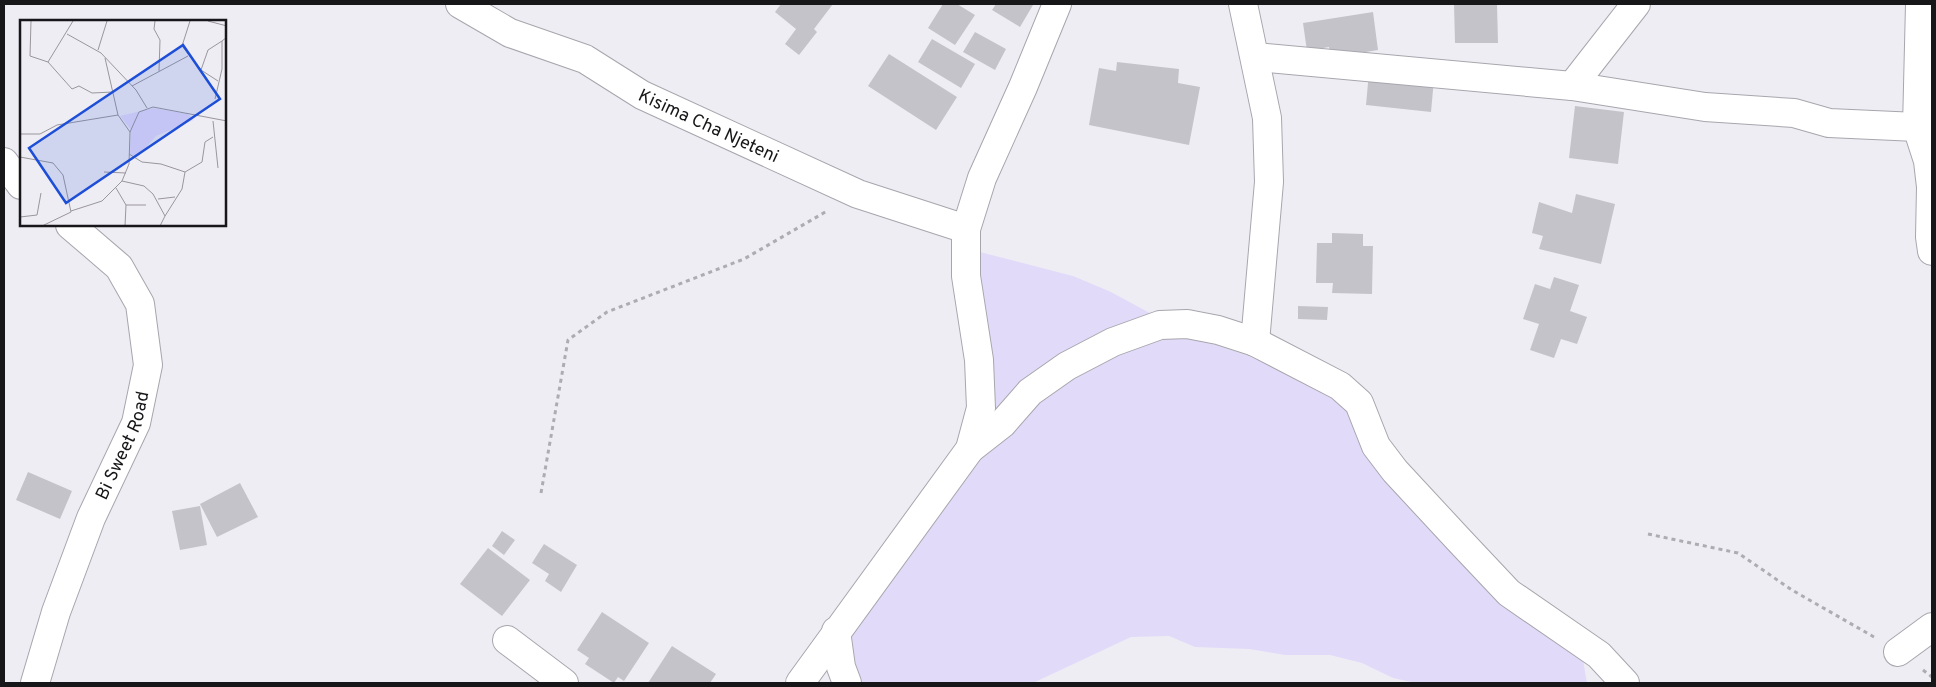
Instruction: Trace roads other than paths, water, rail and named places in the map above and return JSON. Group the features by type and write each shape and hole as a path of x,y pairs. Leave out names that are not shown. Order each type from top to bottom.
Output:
{"street":[{"name":"Kisima Cha Njeteni","path":"460,4 510,33 585,59 642,95 858,194 966,230"},
{"path":"970,450 981,408 979,360 966,276 966,230 982,178 1023,87 1057,4"},
{"path":"1243,4 1256,57 1267,118 1269,182 1256,342"},
{"path":"1572,86 1636,4"},
{"path":"1920,4 1916,127 1928,161 1931,187 1930,237 1932,251"},
{"path":"1256,57 1572,86 1705,107 1794,113 1829,123 1916,127"},
{"path":"4,162 20,183"},
{"name":"Bi Sweet Road","path":"35,683 56,612 91,518 136,423 148,365 140,304 120,267 71,226"},
{"path":"800,683 836,631 970,450 1002,424 1030,392 1067,366 1113,342 1160,325 1187,324 1256,342 1340,386 1359,403 1376,446 1396,471 1509,593 1599,655 1625,683"},
{"path":"1898,652 1932,628"},
{"path":"836,631 841,667 847,683"},
{"path":"507,640 564,683"}]}
